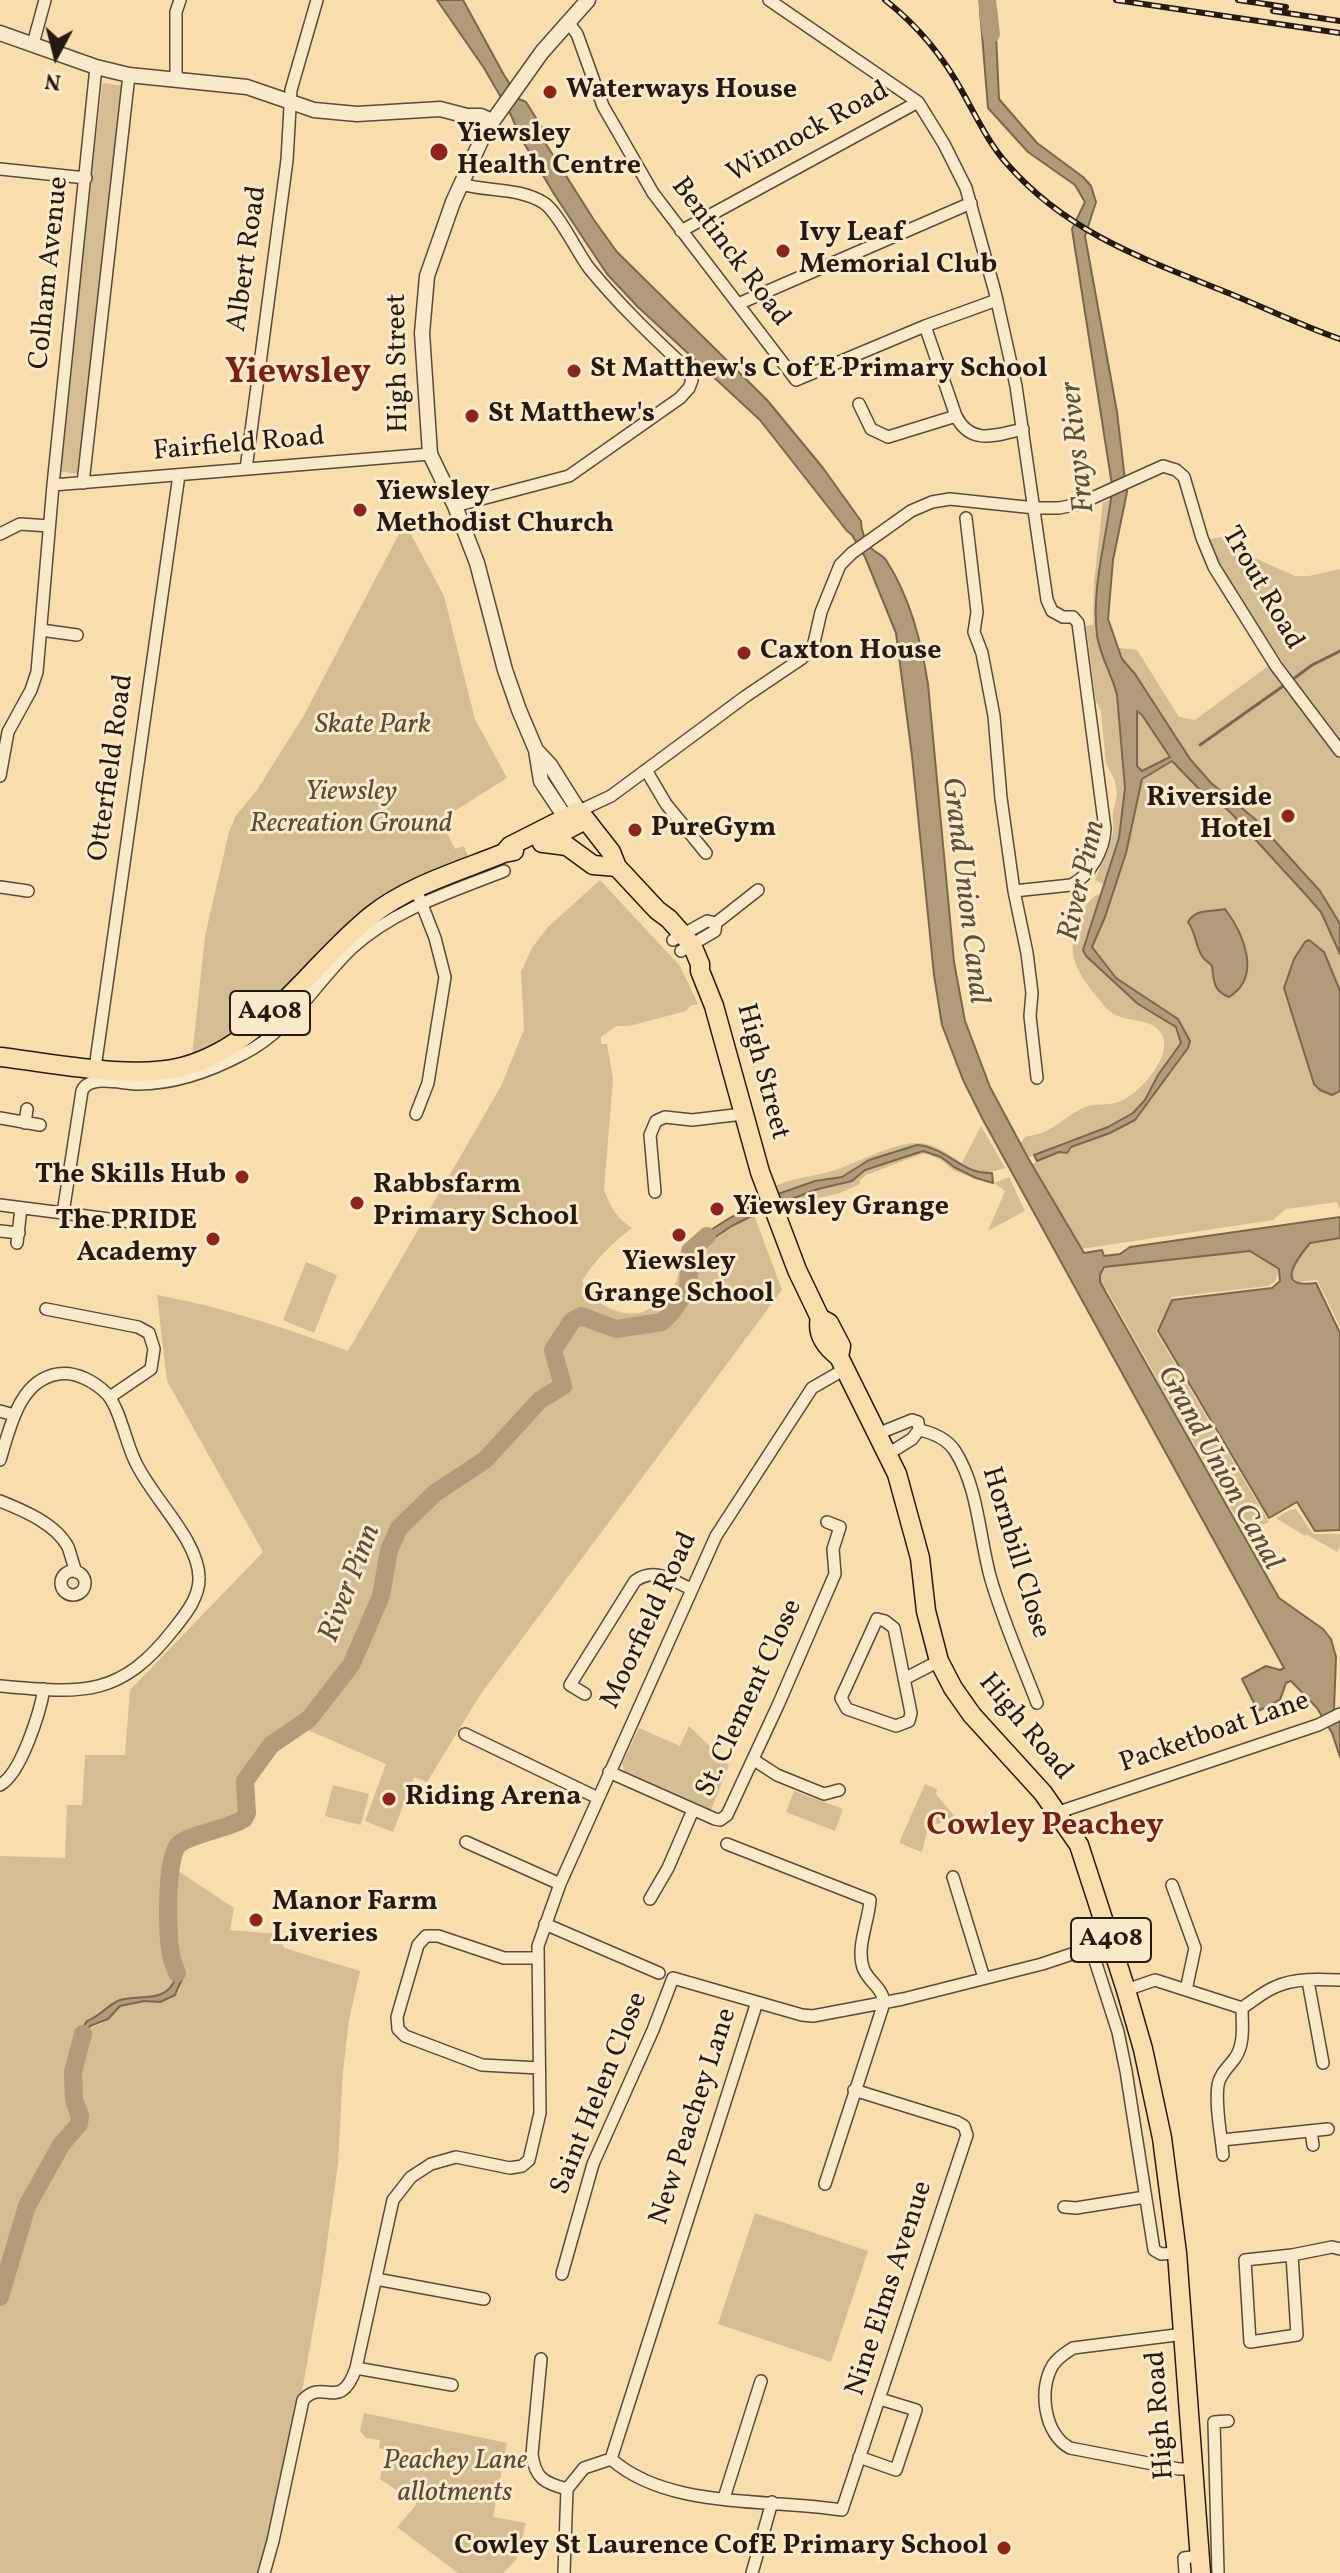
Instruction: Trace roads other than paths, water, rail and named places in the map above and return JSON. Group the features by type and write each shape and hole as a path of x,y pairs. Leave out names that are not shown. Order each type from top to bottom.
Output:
{"main road":[{"name":"A408","path":"0,1057 93,1075 158,1071 189,1064 219,1052 267,1016 361,924 385,905 419,896 504,862 544,843 576,819"},
{"name":"A408","path":"504,862 510,846 576,819"},
{"name":"High Street","path":"576,819 602,860 617,867 657,910 660,925 682,943 700,971 714,1006 766,1189 820,1318"},
{"path":"544,843 567,846 593,865 617,867"},
{"name":"High Road","path":"820,1318 817,1328 827,1349 842,1363 897,1474 920,1558 926,1611 939,1661 977,1723 1059,1812 1079,1845 1126,1990 1143,2049 1162,2138 1177,2253 1200,2564"}],"street":[{"path":"33,44 45,0"},
{"path":"176,78 176,12 180,0"},
{"name":"Albert Road","path":"246,469 287,160 291,90 317,0"},
{"path":"568,22 588,0"},
{"path":"769,0 918,102 944,144 971,203 997,300 1023,429 1050,607 1056,614 1073,617 1078,623 1105,835 1100,852 1078,882 1014,891"},
{"name":"High Street","path":"568,22 491,123 461,184 425,287 422,346 430,454 477,563 513,695 536,750 541,781 576,819"},
{"name":"Bentinck Road","path":"568,22 577,34 603,106 653,193 796,380 925,326"},
{"path":"0,33 96,67 129,75 247,87 314,110 347,114 440,109 467,116 475,127 491,123"},
{"name":"Colham Avenue","path":"0,776 4,729 31,690 37,672 96,67"},
{"name":"Colham Avenue","path":"83,483 129,75"},
{"name":"Winnock Road","path":"681,231 918,102"},
{"path":"0,169 86,178"},
{"path":"455,506 569,476 680,398 692,380 687,369 633,318 591,270 545,204 512,191 461,184"},
{"path":"738,304 971,203"},
{"path":"997,300 925,326 963,428 976,436 1023,429"},
{"path":"859,404 871,429 888,437 956,416"},
{"name":"Fairfield Road","path":"53,485 430,454"},
{"name":"Trout Road","path":"576,819 605,804 611,796 746,696 801,659 813,647 828,591 840,565 878,534 918,508 947,499 1059,508 1079,504 1163,466 1174,469 1184,477 1214,567 1280,671 1340,751"},
{"name":"Otterfield Road","path":"63,1213 82,1091 93,1075 179,475"},
{"path":"966,518 977,612 974,632 982,653 994,716 1001,798 1032,993 1030,1016 1037,1078"},
{"path":"0,534 24,523 49,526"},
{"path":"41,630 77,635"},
{"path":"646,770 666,804 706,853"},
{"path":"0,887 28,891"},
{"path":"682,943 707,921 716,923 758,890"},
{"path":"416,1114 428,1083 445,977 419,896"},
{"path":"25,1123 27,1109"},
{"path":"655,1192 650,1135 656,1121 665,1117 692,1120 743,1114"},
{"path":"0,1118 40,1125"},
{"path":"0,1205 147,1224"},
{"path":"0,1231 18,1238 21,1208"},
{"path":"46,1309 138,1327 149,1333 154,1349 151,1369 110,1397"},
{"name":"Moorfield Road","path":"376,2279 393,2200 411,2177 431,2164 456,2157 510,2168 522,2166 529,2160 540,2113 538,1946 560,1884 722,1524 812,1388 842,1363"},
{"path":"0,1460 14,1415 22,1399 35,1385 57,1374 72,1374 96,1383 110,1397 135,1463 194,1549 199,1577 197,1592 189,1610 156,1652 126,1676 95,1689 0,1686"},
{"path":"0,1411 14,1415"},
{"path":"877,1434 912,1420 918,1422 919,1430 912,1439 888,1454"},
{"name":"Hornbill Close","path":"919,1430 936,1434 951,1446 962,1466 970,1487 991,1577 1037,1703"},
{"path":"0,1501 33,1514 59,1537 67,1546 76,1572"},
{"path":"827,1522 853,1533"},
{"name":"St. Clement Close","path":"609,1772 718,1820 725,1817 754,1760 835,1574 833,1549 840,1527"},
{"path":"570,1685 635,1581 643,1575 659,1574 691,1589"},
{"path":"877,1619 894,1628 904,1679 911,1713 909,1721 903,1724 896,1726 843,1705 843,1693 877,1619"},
{"path":"904,1679 939,1661"},
{"path":"559,1678 585,1694"},
{"path":"0,1785 8,1781 20,1762 44,1689"},
{"name":"Packetboat Lane","path":"1059,1812 1318,1725 1340,1714"},
{"path":"465,1734 598,1798"},
{"path":"754,1760 777,1775 824,1794 839,1790"},
{"path":"650,1899 668,1868 693,1810"},
{"path":"466,1842 560,1884"},
{"path":"727,1844 869,1898 862,1960 864,1970 882,1992 884,2003 825,2184"},
{"path":"953,1877 984,1978"},
{"path":"1172,1885 1195,1950 1186,1990"},
{"path":"545,1924 659,1973"},
{"path":"537,1958 504,1958 438,1936 426,1936 418,1945 397,2017 398,2029 405,2036 482,2065 539,2068"},
{"name":"New Peachey Lane","path":"611,2459 757,2002 813,2016 884,2003 1042,1964 1111,1941"},
{"path":"1091,1948 1118,2032 1154,2250 1161,2254 1177,2253"},
{"name":"Saint Helen Close","path":"562,2274 593,2164 673,1978 757,2002"},
{"path":"1126,1990 1155,1980 1242,2008 1283,1983 1340,1980"},
{"path":"1308,1981 1323,2063"},
{"path":"1223,2155 1218,2085 1222,2073 1240,2049 1242,2008"},
{"name":"Nine Elms Avenue","path":"772,2502 842,2510 967,2135 964,2126 957,2122 854,2090"},
{"path":"1222,2140 1328,2129"},
{"path":"1311,2131 1313,2145"},
{"path":"1064,2207 1076,2208 1145,2197"},
{"path":"1292,2255 1297,2335 1250,2342 1245,2260 1332,2247 1340,2249"},
{"path":"264,2573 303,2400 315,2392 335,2394 351,2383 376,2279 484,2299"},
{"path":"1184,2334 1073,2348 1060,2357 1049,2374 1046,2408 1057,2438 1070,2448 1179,2469 1194,2469"},
{"path":"541,2359 532,2454 534,2469 552,2485 567,2489"},
{"path":"356,2368 452,2385"},
{"path":"724,2498 761,2381"},
{"path":"859,2457 896,2470 916,2410 880,2399"},
{"path":"1218,2573 1214,2422 1228,2421"},
{"path":"564,2573 567,2489 584,2468 611,2459 626,2473 684,2494 772,2502 752,2573"},
{"path":"1185,2573 1184,2558 1200,2564"}],"waterway":[{"name":"Frays River","path":"987,0 991,34"},
{"path":"1292,680 1312,665 1340,651"},
{"path":"1200,745 1286,684"},
{"name":"River Pinn","path":"177,1973 171,1955 168,1915 174,1852 185,1840 244,1819 247,1813 245,1781 271,1745 309,1719 351,1665 381,1596 389,1550 399,1528 435,1493 485,1460 540,1400 563,1386 553,1350 572,1321 581,1316 616,1329 662,1322 688,1289 690,1251 707,1236"},
{"name":"River Pinn","path":"0,2297 27,2206 61,2145 79,2124 73,2072 83,2034"}],"railway":[{"path":"885,0 919,31 938,54 1001,157 1055,208 1080,226 1134,254 1340,339"},
{"path":"1116,0 1340,33"},
{"path":"1238,0 1286,7"},
{"path":"1273,11 1340,21"}],"place":[{"name":"Waterways House","path":"550,92"},
{"name":"Yiewsley Health Centre","path":"439,152"},
{"name":"Ivy Leaf Memorial Club","path":"783,251"},
{"name":"St Matthew's C of E Primary School","path":"574,371"},
{"name":"St Matthew's","path":"472,416"},
{"name":"Yiewsley Methodist Church","path":"360,510"},
{"name":"Caxton House","path":"744,653"},
{"name":"Riverside Hotel","path":"1288,816"},
{"name":"PureGym","path":"635,830"},
{"name":"The Skills Hub","path":"242,1177"},
{"name":"Rabbsfarm Primary School","path":"357,1203"},
{"name":"Yiewsley Grange","path":"717,1209"},
{"name":"Yiewsley Grange School","path":"679,1235"},
{"name":"The PRIDE Academy","path":"213,1239"},
{"name":"Riding Arena","path":"389,1799"},
{"name":"Manor Farm Liveries","path":"256,1920"},
{"name":"Cowley St Laurence CofE Primary School","path":"1004,2548"}],"district":[{"name":"Yiewsley","path":"298,375"},
{"name":"Cowley Peachey","path":"1045,1828"}],"park label":[{"name":"Skate Park","path":"373,727"},
{"name":"Yiewsley Recreation Ground","path":"351,810"},
{"name":"Peachey Lane allotments","path":"455,2479"}],"water label":[{"name":"Grand Union Canal","path":"963,891"},
{"name":"Grand Union Canal","path":"1218,1469"}]}
